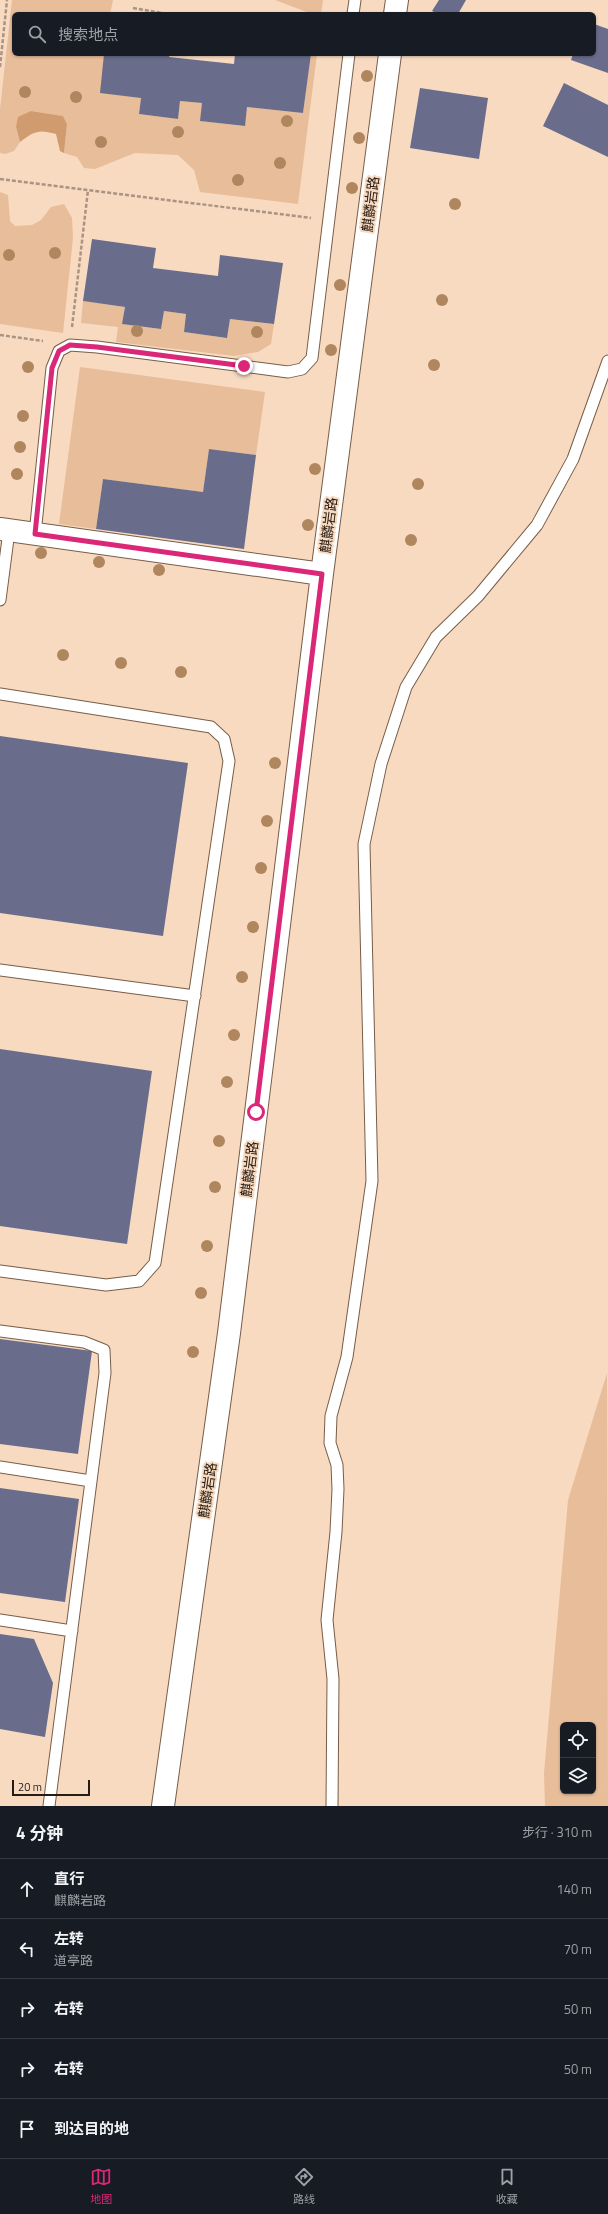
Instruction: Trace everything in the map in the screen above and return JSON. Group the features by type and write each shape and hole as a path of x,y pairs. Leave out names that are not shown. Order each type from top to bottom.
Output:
{"main road":[{"path":"395,12 397,0"},
{"name":"麒麟岩路","path":"163,1806 229,1333 322,574 390,56"},
{"path":"5,530 322,574"}],"lane":[{"path":"353,12 355,0"},
{"path":"35,534 52,368 59,351 70,345 97,347 288,372 302,369 312,358 349,56"},
{"path":"332,1806 333,1679 327,1620 336,1532 338,1489 337,1465 330,1443 331,1416 347,1357 372,1181 364,844 381,764 406,687 436,636 478,596 537,525 573,460 608,362"},
{"path":"0,600 5,530"},
{"path":"0,694 211,727 224,739 229,761 155,1263 138,1281 106,1285 0,1271"},
{"path":"0,970 195,996"},
{"path":"0,1331 84,1342 104,1350 105,1373 49,1806"},
{"path":"0,1467 91,1481"},
{"path":"0,1620 72,1631"}],"path":[{"path":"0,67 7,0"},
{"path":"133,8 156,12"},
{"path":"0,179 328,220"},
{"path":"0,335 70,345 88,190"}],"shaded area":[{"path":"12,0 113,0 110,12 12,12 12,56 106,56 141,98 139,114 178,119 180,101 202,103 201,121 244,126 247,107 303,113 311,56 317,56 298,204 200,192 194,170 178,155 135,153 95,169 84,168 77,157 64,153 67,124 63,116 31,111 16,127 20,142 14,151 5,154 0,153 0,109"},
{"path":"275,0 323,0 321,12 307,12"},
{"path":"31,111 63,116 67,124 64,153 60,151 56,134 50,132 41,131 33,133 20,142 16,127 18,117"},
{"path":"0,192 8,195 10,221 15,226 32,225 41,220 51,207 64,204 72,218 73,238 63,333 0,324"},
{"path":"83,301 125,307 123,324 161,329 164,311 186,314 184,332 227,338 230,319 274,324 271,344 258,352 234,356 116,342 118,327 81,323"},
{"path":"80,367 265,392 256,455 209,449 203,492 103,479 96,529 59,524"},
{"path":"607,1373 608,1806 545,1806 544,1773 568,1500"}],"building":[{"path":"439,0 466,0 459,12 432,11"},
{"path":"596,25 608,29 608,73 571,60 572,56 596,56"},
{"path":"104,56 169,56 234,64 235,56 311,56 303,113 247,107 245,126 200,121 202,103 180,101 178,119 139,114 141,98 100,93"},
{"path":"564,83 608,105 608,157 543,126"},
{"path":"420,88 488,98 479,159 410,148"},
{"path":"92,239 156,248 153,268 218,276 220,255 283,263 274,324 230,319 227,338 184,332 186,314 164,311 161,329 122,324 125,307 83,301"},
{"path":"209,449 256,455 244,549 96,529 103,479 203,492"},
{"path":"0,736 188,763 163,936 0,913"},
{"path":"0,1049 152,1071 127,1244 0,1226"},
{"path":"0,1339 92,1351 78,1454 0,1444"},
{"path":"0,1488 79,1499 65,1602 0,1593"},
{"path":"0,1634 34,1639 53,1683 45,1737 0,1729"}],"route":[{"path":"244,366 97,347 70,345 59,351 52,368 35,534 322,574 256,1112"}]}
